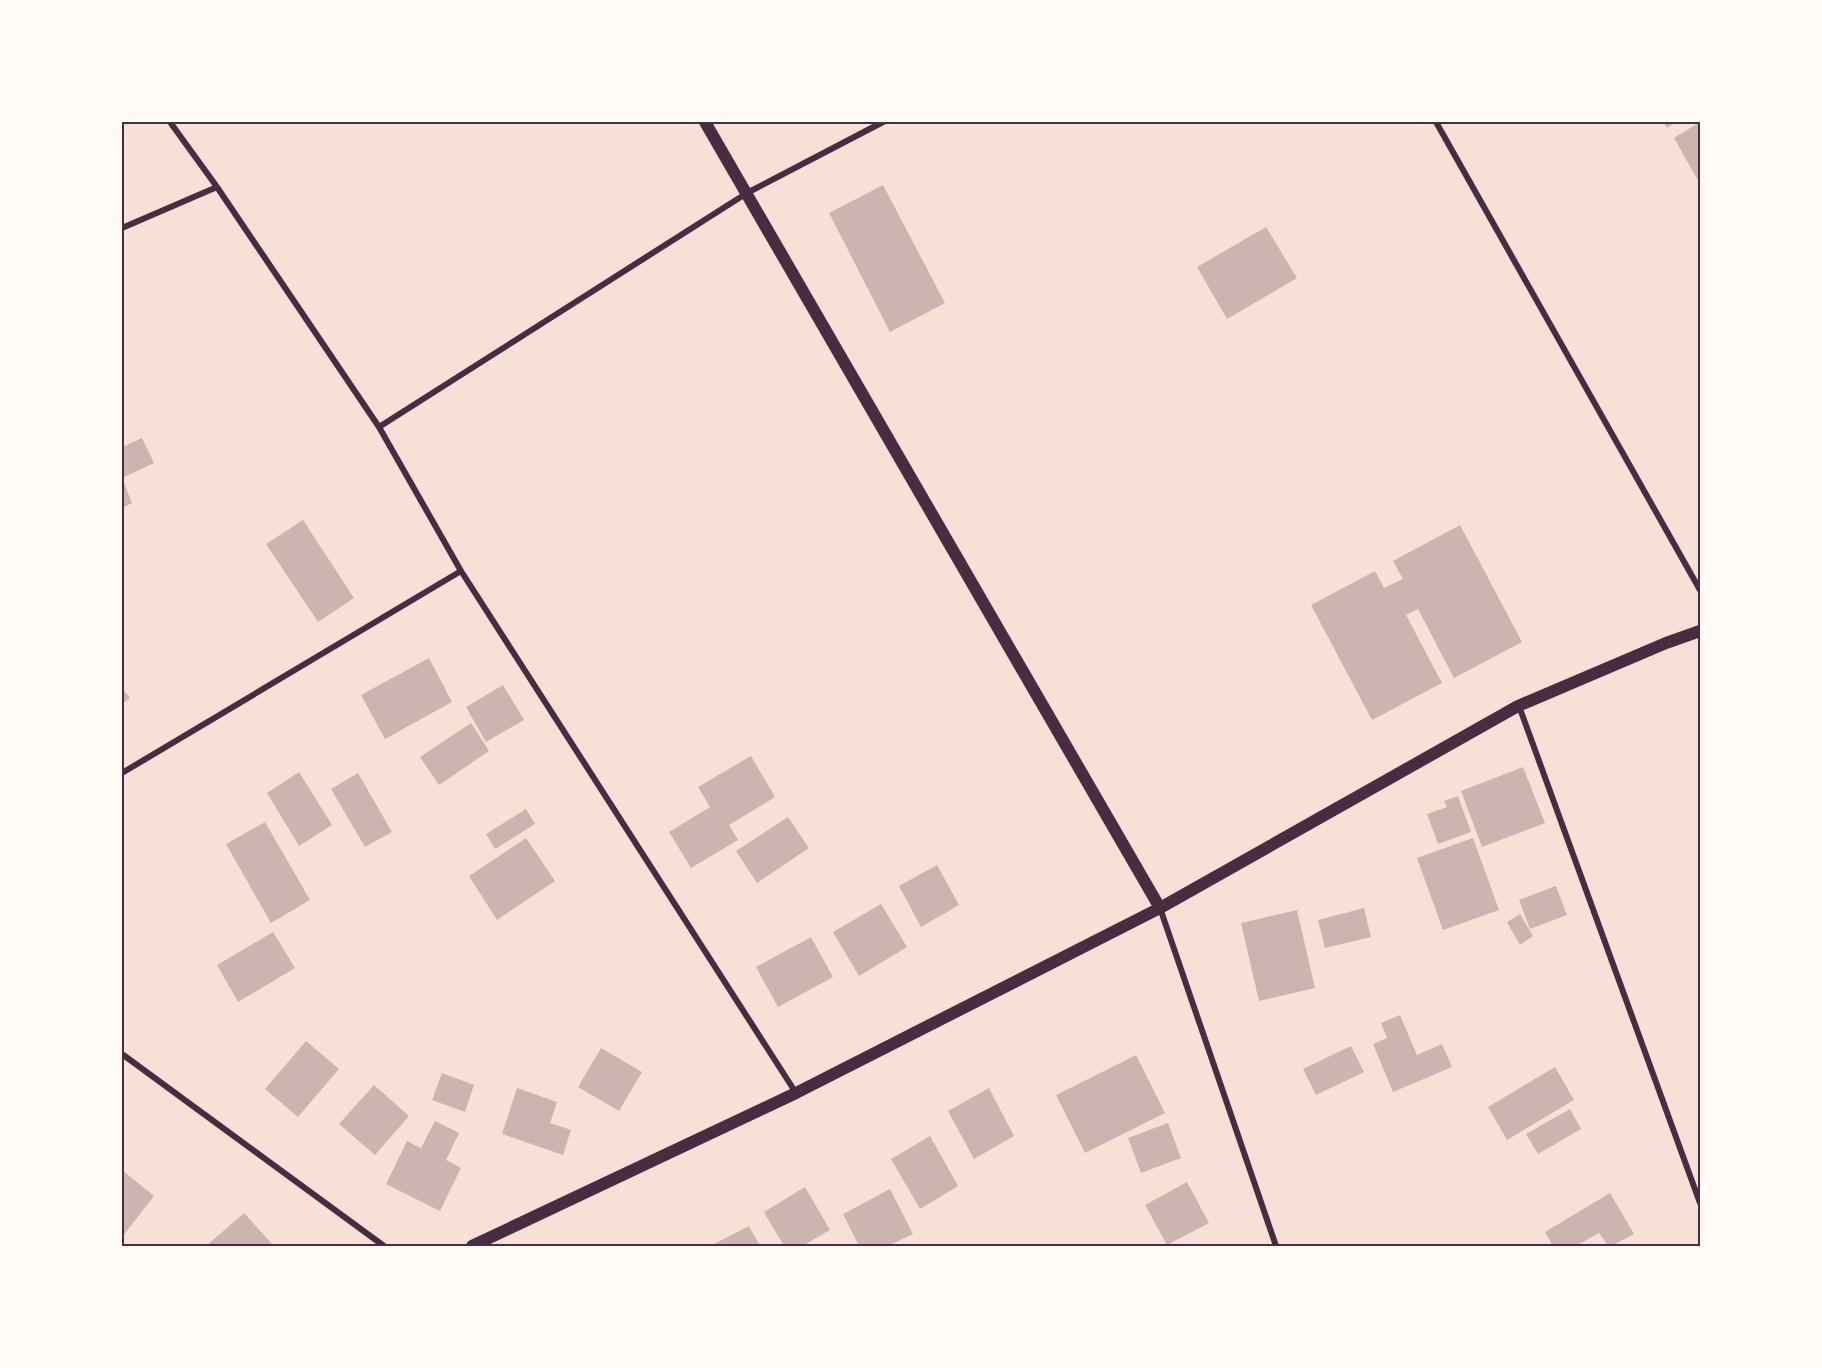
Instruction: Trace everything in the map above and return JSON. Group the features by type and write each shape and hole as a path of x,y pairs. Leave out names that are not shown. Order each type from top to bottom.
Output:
{"main road":[{"path":"705,122 1160,908"},
{"path":"472,1246 796,1092 1160,908 1518,706 1666,643 1701,631"}],"street":[{"path":"170,122 379,427 461,571 796,1092"},
{"path":"379,427 747,194 883,122"},
{"path":"1436,122 1701,590"},
{"path":"122,228 217,188"},
{"path":"122,773 461,571"},
{"path":"1518,706 1701,1203"},
{"path":"1160,908 1276,1246"},
{"path":"122,1054 384,1246"}],"building":[{"path":"1663,122 1677,122 1667,128"},
{"path":"1700,122 1700,184 1674,138"},
{"path":"883,185 945,303 890,332 829,213"},
{"path":"1266,227 1297,278 1227,319 1197,267"},
{"path":"142,438 154,463 122,478 122,447"},
{"path":"122,478 132,503 122,508"},
{"path":"303,520 354,598 318,622 266,544"},
{"path":"1460,525 1522,642 1454,678 1418,609 1406,615 1442,683 1372,720 1311,605 1375,571 1384,588 1403,579 1393,561"},
{"path":"429,658 452,702 385,739 361,695"},
{"path":"503,685 524,720 486,742 466,707"},
{"path":"122,688 130,698 122,704"},
{"path":"471,723 489,751 439,785 420,757"},
{"path":"751,756 775,797 729,825 738,840 691,868 669,832 710,807 698,787"},
{"path":"1523,767 1545,823 1482,847 1461,791"},
{"path":"299,772 332,825 299,846 267,793"},
{"path":"358,773 392,832 365,847 331,789"},
{"path":"1458,796 1471,832 1438,844 1427,814 1447,807 1444,801"},
{"path":"526,809 535,824 495,849 486,834"},
{"path":"788,817 809,848 757,883 736,851"},
{"path":"265,822 310,900 271,923 226,844"},
{"path":"526,838 555,881 497,920 469,876"},
{"path":"1473,838 1499,910 1443,930 1417,858"},
{"path":"937,865 959,905 921,927 899,886"},
{"path":"1556,886 1567,915 1530,929 1519,900"},
{"path":"881,904 907,947 859,976 833,932"},
{"path":"1364,908 1371,937 1325,948 1318,920"},
{"path":"1297,910 1315,988 1259,1001 1241,923"},
{"path":"1520,914 1533,936 1520,945 1507,922"},
{"path":"273,932 295,968 238,1002 217,965"},
{"path":"811,937 833,977 778,1007 756,967"},
{"path":"1400,1015 1417,1055 1442,1044 1452,1067 1393,1092 1373,1044 1387,1038 1381,1023"},
{"path":"306,1041 339,1069 298,1117 265,1089"},
{"path":"1351,1046 1364,1072 1316,1095 1303,1069"},
{"path":"601,1048 642,1072 619,1111 578,1087"},
{"path":"1136,1055 1165,1113 1085,1153 1056,1095"},
{"path":"1555,1067 1574,1100 1507,1140 1488,1107"},
{"path":"442,1073 474,1085 465,1112 432,1100"},
{"path":"374,1085 409,1116 375,1155 339,1124"},
{"path":"517,1088 557,1102 550,1123 571,1130 563,1155 502,1134"},
{"path":"989,1088 1014,1136 974,1159 948,1111"},
{"path":"1570,1109 1581,1129 1538,1154 1526,1134"},
{"path":"435,1121 459,1133 446,1160 461,1168 440,1211 386,1184 407,1141 421,1148"},
{"path":"1168,1123 1181,1158 1141,1173 1128,1138"},
{"path":"930,1136 958,1186 920,1209 891,1159"},
{"path":"122,1170 154,1196 122,1237"},
{"path":"1187,1182 1209,1223 1167,1245 1145,1205"},
{"path":"805,1187 830,1230 802,1246 784,1246 764,1212"},
{"path":"890,1189 913,1234 888,1246 859,1246 843,1214"},
{"path":"1610,1193 1634,1234 1611,1246 1608,1246 1599,1233 1576,1246 1553,1246 1545,1232"},
{"path":"244,1213 272,1244 269,1246 206,1246"},
{"path":"749,1226 760,1246 710,1246"}]}
